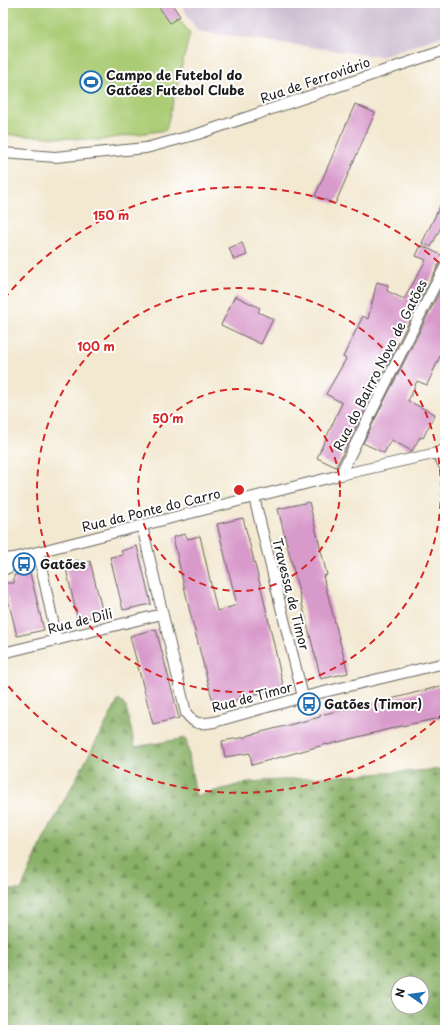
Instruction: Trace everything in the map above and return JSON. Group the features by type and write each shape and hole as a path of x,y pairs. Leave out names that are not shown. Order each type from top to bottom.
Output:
{"street":[{"name":"Rua de Ferroviário","path":"3,153 55,157 146,148 198,134 445,50"},
{"name":"Rua do Bairro Novo de Gatões","path":"340,475 445,267"},
{"name":"Rua da Ponte do Carro","path":"3,559 14,558 340,475 441,451"},
{"path":"441,451 445,467"},
{"name":"Travessa de Timor","path":"254,497 303,697"},
{"name":"Rua de Timor","path":"142,526 186,713 191,719 200,724 214,722 303,697 445,663"},
{"path":"38,552 57,640"},
{"path":"3,570 10,567 14,558"},
{"name":"Rua de Dili","path":"3,653 162,614"}],"shaded area":[{"path":"180,3 445,3 445,35 381,57 197,31"}],"green space":[{"name":"Campo de Futebol do Gatões Futebol Clube","path":"3,3 165,3 190,33 166,130 99,140 12,135 3,133"},
{"path":"119,699 126,707 135,747 186,738 196,796 249,782 445,769 445,1030 3,1030 3,890 21,890 44,838"}],"building":[{"path":"156,3 171,3 180,16 170,23"},
{"path":"355,104 375,113 335,204 315,196"},
{"path":"445,196 445,219 431,247 422,243"},
{"path":"242,243 247,255 234,260 229,248"},
{"path":"421,245 445,257 445,261 442,261 439,264 425,290 336,467 317,458 342,403 326,394 346,359 343,357 363,316 368,319 377,282 388,285 387,291 404,299 426,260 416,256"},
{"path":"445,281 445,316 441,325 445,326 445,358 440,356 427,385 417,381 408,401 435,414 423,438 420,437 412,451 391,440 384,453 363,443"},
{"path":"235,296 260,308 258,312 273,319 261,344 221,325"},
{"path":"309,502 327,575 323,576 348,673 321,679 278,509"},
{"path":"243,518 262,592 284,689 239,697 239,699 214,706 173,537 185,534 188,539 200,536 217,611 237,605 217,524"},
{"path":"137,546 151,604 123,610 110,557 123,555 121,551"},
{"path":"78,560 79,566 90,561 103,614 78,621 65,564"},
{"path":"30,573 44,630 17,636 4,583 14,583 14,575"},
{"path":"156,629 179,718 153,724 130,636"},
{"path":"445,685 445,717 327,744 252,765 250,753 225,757 222,741 246,737 320,717 320,715"}],"place":[{"name":"Campo de Futebol do Gatões Futebol Clube","path":"91,82"},
{"name":"Gatões","path":"24,564"},
{"name":"Gatões (Timor)","path":"309,704"}]}
